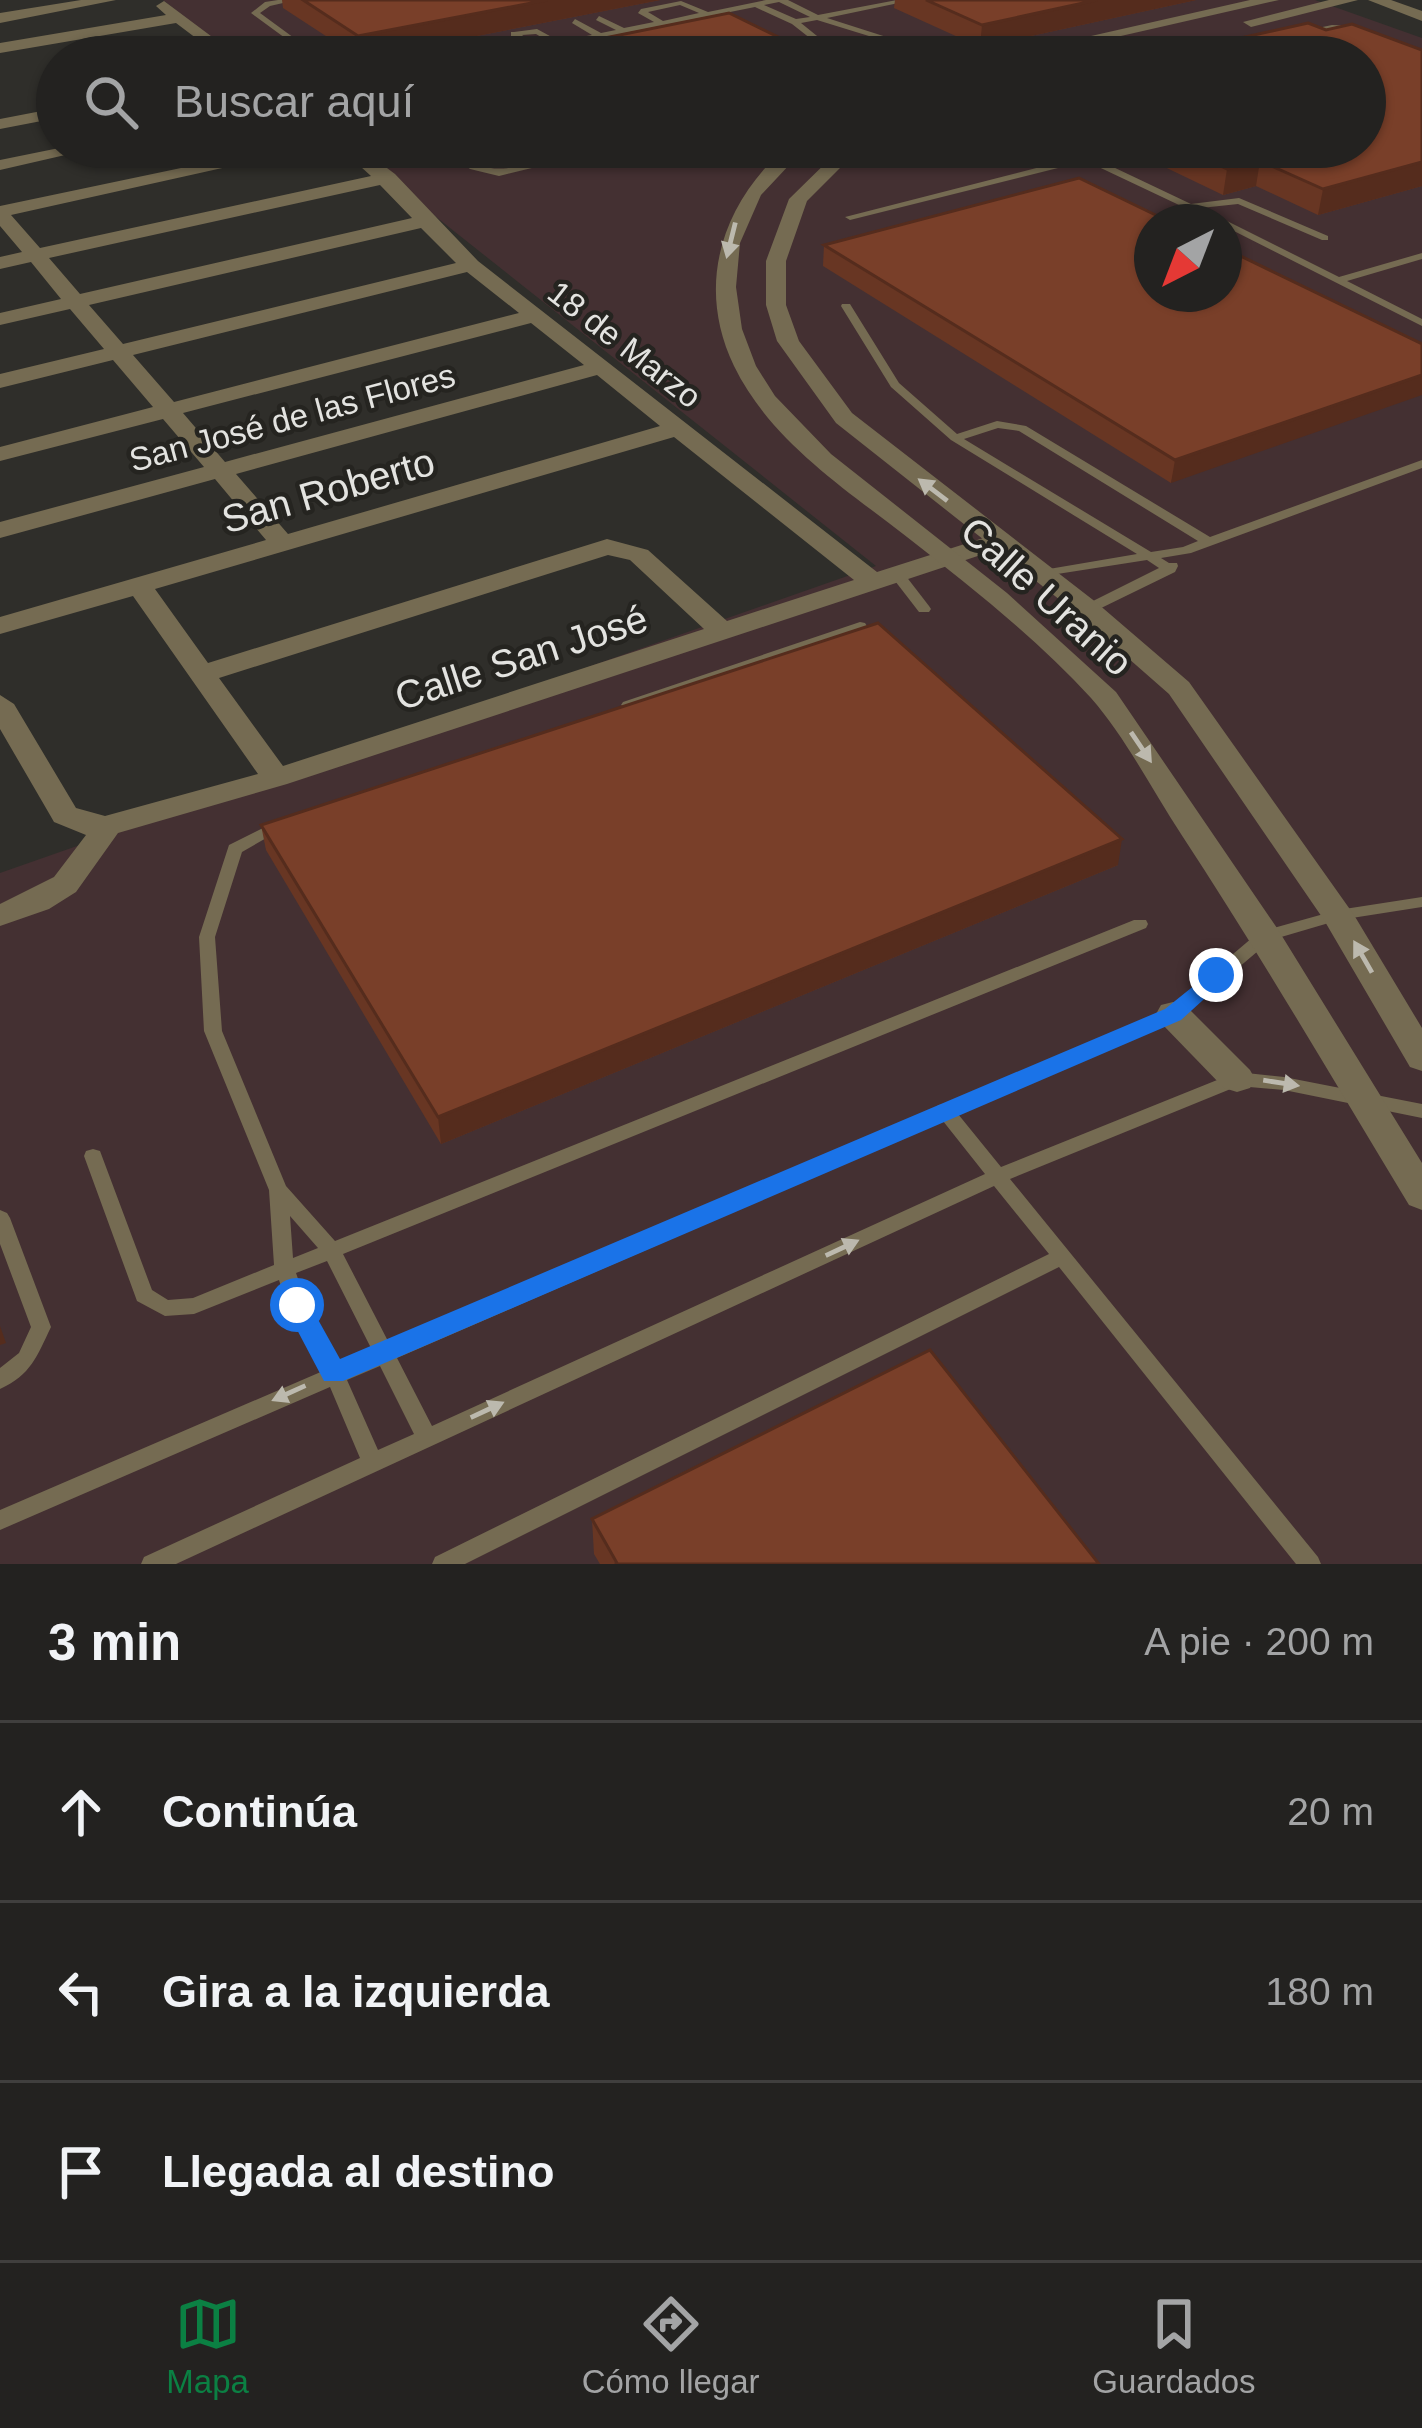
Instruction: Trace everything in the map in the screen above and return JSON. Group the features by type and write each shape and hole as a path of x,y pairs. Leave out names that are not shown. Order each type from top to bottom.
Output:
{"street":[{"path":"0,18 44,5 108,0"},
{"path":"157,0 202,36"},
{"path":"1104,36 1271,0"},
{"path":"1187,36 1350,0"},
{"path":"1376,0 1422,16"},
{"path":"71,36 178,18"},
{"path":"0,48 36,42"},
{"path":"0,124 36,117"},
{"path":"0,165 36,158"},
{"path":"210,168 0,213 283,544"},
{"name":"18 de Marzo","path":"375,168 421,221 471,266 678,428 885,578"},
{"name":"Calle Uranio","path":"770,168 753,190 725,251 727,316 734,346 757,392 806,445 1074,664 1106,698 1265,937 1422,1195"},
{"name":"Calle Uranio","path":"831,168 798,200 776,261 776,305 788,341 844,418 1088,609 1179,688 1338,915 1422,1058"},
{"path":"0,263 388,178"},
{"path":"0,319 421,221"},
{"path":"0,381 471,266"},
{"path":"0,454 536,315"},
{"name":"San José de las Flores","path":"0,530 601,367"},
{"name":"San Roberto","path":"0,626 678,428"},
{"name":"Calle San José","path":"106,826 276,778 999,541"},
{"path":"202,674 596,549 620,547 639,555 723,632"},
{"path":"139,586 276,778"},
{"path":"0,704 65,814 86,825 106,826 89,861 72,882 47,898 0,916"},
{"path":"1173,1014 1237,1078"}],"lane":[{"path":"288,36 254,11 292,0"},
{"path":"595,36 779,0 877,36"},
{"path":"794,22 909,0"},
{"path":"752,2 812,36"},
{"path":"661,23 641,10 681,3 707,14"},
{"path":"598,18 622,31"},
{"path":"575,21 600,35"},
{"path":"1297,34 1332,26 1376,33"},
{"path":"517,36 531,29 543,36"},
{"path":"481,168 490,173 514,168"},
{"path":"850,217 1047,168"},
{"path":"1109,168 1188,204"},
{"path":"1211,204 1240,201 1325,238"},
{"path":"1242,231 1422,323"},
{"path":"1339,280 1422,256"},
{"path":"846,305 895,385 955,438 1170,569"},
{"path":"955,438 997,424 1022,428 1207,542"},
{"path":"1043,574 1186,550 1422,464"},
{"path":"1088,609 1170,569 1186,550"},
{"path":"885,578 924,609"},
{"path":"617,709 860,626"},
{"path":"286,822 235,849 207,938 213,1030 278,1190 284,1267 297,1305 334,1373 373,1463"},
{"path":"0,1520 1173,1014 1265,937 1338,915 1422,902"},
{"path":"93,1156 144,1295 153,1303 178,1309 194,1306 1140,924"},
{"path":"152,1564 998,1177 1237,1078 1273,1079 1366,1104 1422,1111"},
{"path":"944,1109 1310,1564"},
{"path":"278,1190 330,1248 427,1438"},
{"path":"0,1218 41,1327 26,1360 0,1379"},
{"path":"443,1564 1062,1256"}],"shaded area":[{"path":"163,0 1315,0 1422,38 1422,1564 0,1564 0,873 876,566 374,168 1386,168 1386,36 208,36"}],"building":[{"path":"303,0 547,0 358,36"},
{"path":"926,0 1097,0 982,25"},
{"path":"729,13 776,36 615,36"},
{"path":"1308,23 1326,30 1352,24 1384,36 1250,36"},
{"path":"1386,37 1422,50 1422,162 1323,189 1276,168 1386,168"},
{"path":"1079,178 1134,205 1134,312 1242,312 1242,257 1422,344 1422,375 1175,460 824,245"},
{"path":"878,623 1122,839 438,1117 261,825"},
{"path":"930,1350 1099,1564 615,1564 592,1519"}],"route":[{"path":"297,1305 334,1373 1173,1014 1216,975"}]}
